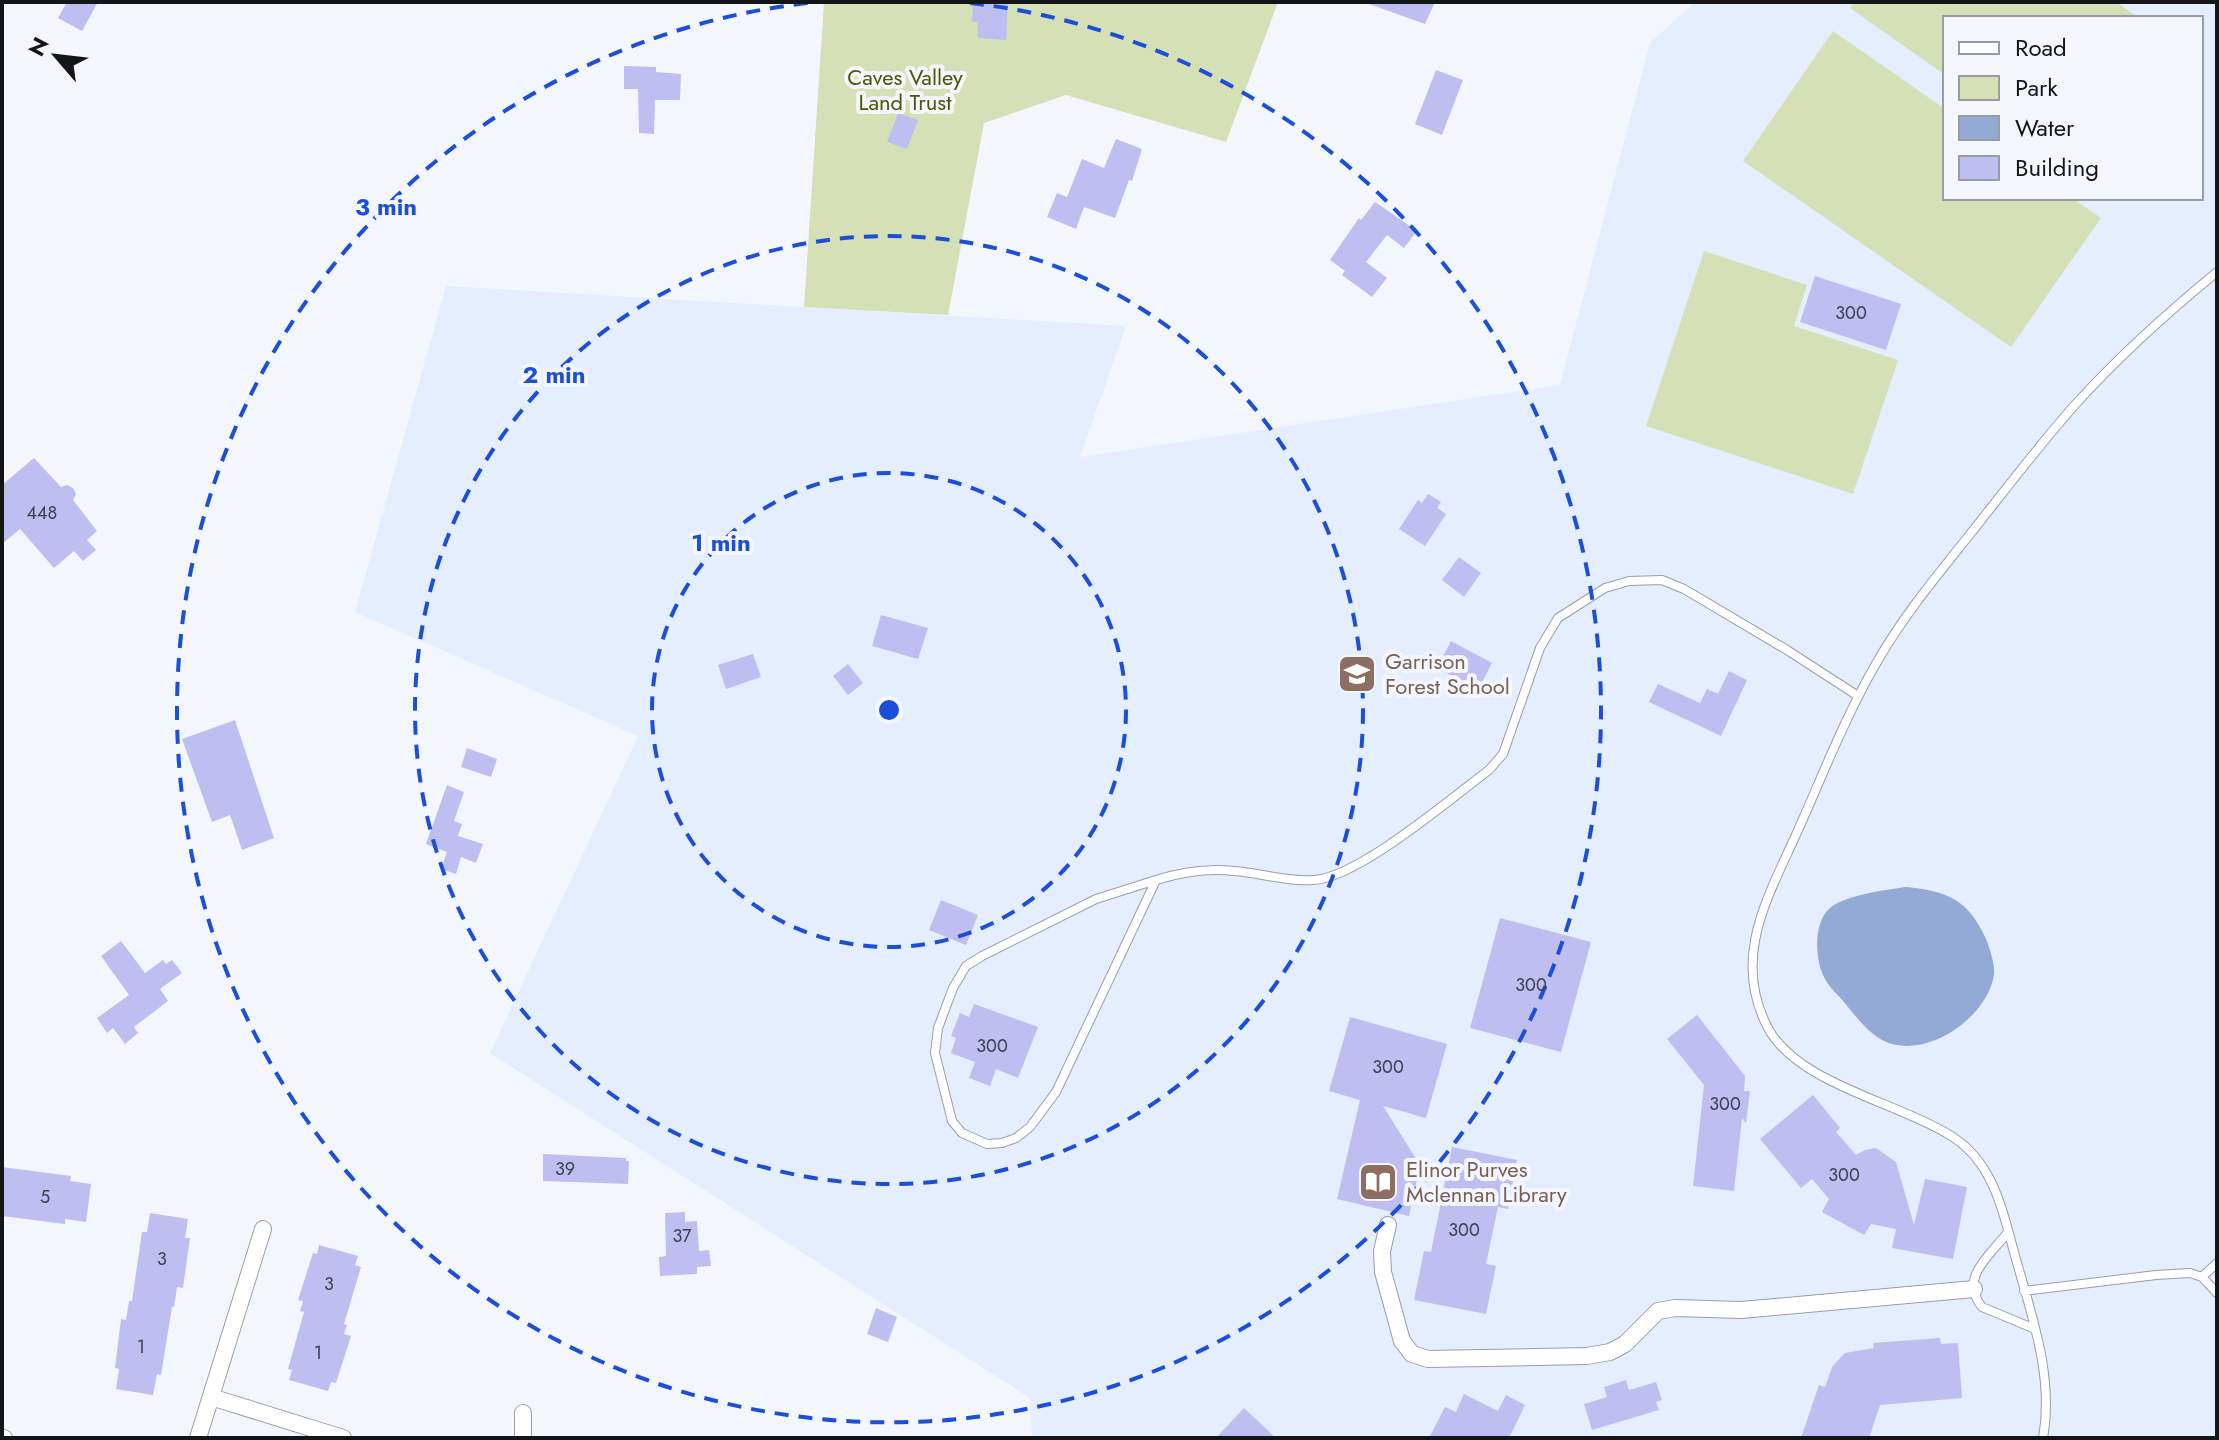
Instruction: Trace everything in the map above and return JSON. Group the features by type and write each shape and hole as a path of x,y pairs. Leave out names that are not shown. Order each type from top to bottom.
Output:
{"street":[{"path":"1388,1225 1382,1251 1383,1272 1402,1341 1412,1354 1428,1359 1587,1356 1610,1352 1625,1344 1658,1311 1675,1308 1741,1310 1974,1289"},
{"path":"198,1438 263,1229"},
{"path":"211,1397 343,1438"},
{"path":"523,1413 523,1438"}],"lane":[{"path":"2043,1438 2046,1388 2035,1329 2008,1232 1988,1176 1970,1150 1952,1136 1926,1121 1810,1070 1785,1050 1771,1032 1753,989 1754,938 1858,696 1908,613 2029,458 2115,364 2217,272"},
{"path":"1156,880 1056,1092 1044,1111 1016,1138 1002,1143 987,1144 962,1133 952,1121 935,1053 938,1028 953,988 966,966 1096,899 1156,880 1201,869 1313,880 1335,877 1363,862 1489,770 1503,754 1540,648 1558,618 1605,588 1629,581 1662,580 1684,589 1858,696"},
{"path":"2008,1232 1975,1269 1972,1279 1974,1289 1982,1307 2035,1329"},
{"path":"2202,1277 2217,1263"},
{"path":"2024,1291 2190,1273 2202,1277 2217,1293"}],"shaded area":[{"name":"Garrison Forest School","path":"1695,2 2217,2 2217,1438 1032,1438 1030,1398 490,1053 638,736 355,612 446,286 1126,326 1080,457 1560,385 1650,43"}],"green space":[{"name":"Caves Valley Land Trust","path":"824,2 1278,2 1226,142 1066,95 984,123 948,315 804,307"},
{"path":"1854,2 2116,2 2136,16 1943,16 1943,74 1850,8"},
{"path":"1833,31 1943,108 1943,200 2075,200 2101,218 2011,347 1743,161"},
{"path":"1704,251 1807,285 1794,326 1898,360 1853,494 1646,426"}],"water":[{"path":"1906,887 1933,891 1964,906 1986,939 1994,971 1989,991 1966,1021 1934,1041 1916,1045 1898,1045 1882,1040 1866,1027 1826,980 1817,951 1821,922 1830,908 1855,896"}],"building":[{"path":"67,2 98,2 82,31 58,18"},
{"path":"973,2 1008,2 1006,40 978,38 978,22 972,22"},
{"path":"1369,2 1435,2 1425,24"},
{"path":"624,66 656,67 656,72 681,74 680,100 655,100 654,134 639,133 638,89 624,89"},
{"path":"1436,70 1463,80 1442,135 1415,124"},
{"path":"898,113 918,120 907,149 887,142"},
{"path":"1116,139 1142,149 1115,218 1084,207 1076,229 1047,217 1057,193 1067,197 1082,159 1104,168"},
{"path":"1375,202 1417,231 1404,248 1387,235 1366,262 1387,278 1372,297 1342,275 1345,271 1330,260 1359,218 1361,220"},
{"path":"1815,276 1901,304 1886,350 1800,322"},
{"path":"34,458 61,487 67,485 73,488 76,494 73,500 97,531 87,540 96,550 83,561 74,551 54,568 20,529 2,544 2,485"},
{"path":"1428,494 1441,502 1437,508 1446,514 1425,546 1399,529 1418,500 1422,503"},
{"path":"1459,557 1481,573 1464,597 1442,580"},
{"path":"881,615 928,628 918,659 872,646"},
{"path":"1451,641 1492,663 1478,690 1437,668"},
{"path":"753,654 761,677 726,689 718,665"},
{"path":"848,664 863,683 848,695 833,676"},
{"path":"1729,671 1747,680 1721,736 1649,702 1658,684 1700,703 1707,689 1718,694"},
{"path":"235,720 274,838 242,850 230,815 212,822 182,739"},
{"path":"467,748 497,759 491,777 461,767"},
{"path":"447,785 464,792 454,821 462,824 458,836 483,844 476,863 461,857 456,874 441,869 447,852 426,844"},
{"path":"941,900 978,915 966,945 929,930"},
{"path":"1500,918 1591,942 1561,1052 1470,1028"},
{"path":"121,941 145,973 163,960 166,964 172,960 182,973 160,989 168,1001 134,1027 138,1033 125,1044 113,1028 107,1033 97,1018 129,995 101,956"},
{"path":"974,1004 1038,1027 1018,1078 996,1069 990,1086 969,1078 975,1062 951,1053 956,1038 951,1036 960,1013 969,1017"},
{"path":"1697,1015 1745,1076 1744,1091 1750,1091 1746,1123 1742,1118 1734,1191 1693,1186 1704,1085 1667,1039"},
{"path":"1350,1017 1447,1044 1426,1118 1383,1106 1420,1165 1409,1216 1337,1199 1360,1100 1329,1091"},
{"path":"1813,1095 1840,1128 1836,1132 1856,1155 1876,1148 1896,1162 1914,1225 1925,1179 1967,1187 1953,1259 1892,1248 1896,1229 1871,1224 1864,1235 1822,1212 1829,1199 1812,1179 1801,1188 1760,1139"},
{"path":"1452,1147 1517,1160 1508,1209 1498,1207 1486,1264 1496,1266 1486,1314 1414,1300 1424,1251 1431,1252"},
{"path":"543,1154 626,1158 629,1161 628,1184 543,1181"},
{"path":"2,1167 71,1176 70,1181 91,1184 86,1222 65,1219 65,1224 2,1216"},
{"path":"685,1212 685,1222 697,1221 699,1251 709,1250 711,1266 697,1267 697,1274 660,1276 659,1257 666,1256 665,1213"},
{"path":"150,1213 188,1219 185,1238 190,1238 183,1288 177,1287 161,1375 157,1374 153,1395 116,1389 119,1369 115,1368 121,1319 126,1320 129,1301 132,1301 142,1232 147,1232"},
{"path":"319,1245 358,1256 355,1265 361,1267 344,1324 347,1325 344,1334 351,1336 336,1383 331,1382 328,1391 289,1380 292,1370 288,1369 304,1312 300,1311 303,1301 298,1300 313,1253 317,1254"},
{"path":"876,1308 897,1317 888,1342 867,1334"},
{"path":"1940,1338 1941,1344 1958,1343 1962,1398 1880,1405 1869,1438 1801,1438 1819,1385 1825,1387 1832,1367 1845,1353 1874,1348 1873,1343"},
{"path":"1626,1380 1629,1390 1656,1382 1662,1400 1656,1402 1659,1410 1592,1430 1584,1404 1607,1397 1604,1387"},
{"path":"1464,1394 1498,1411 1506,1395 1525,1405 1509,1438 1429,1438 1445,1407 1456,1412"},
{"path":"1244,1408 1276,1438 1216,1438"}],"place":[{"name":"Garrison Forest School","path":"1357,674"},
{"name":"Elinor Purves Mclennan Library","path":"1378,1182"}]}
